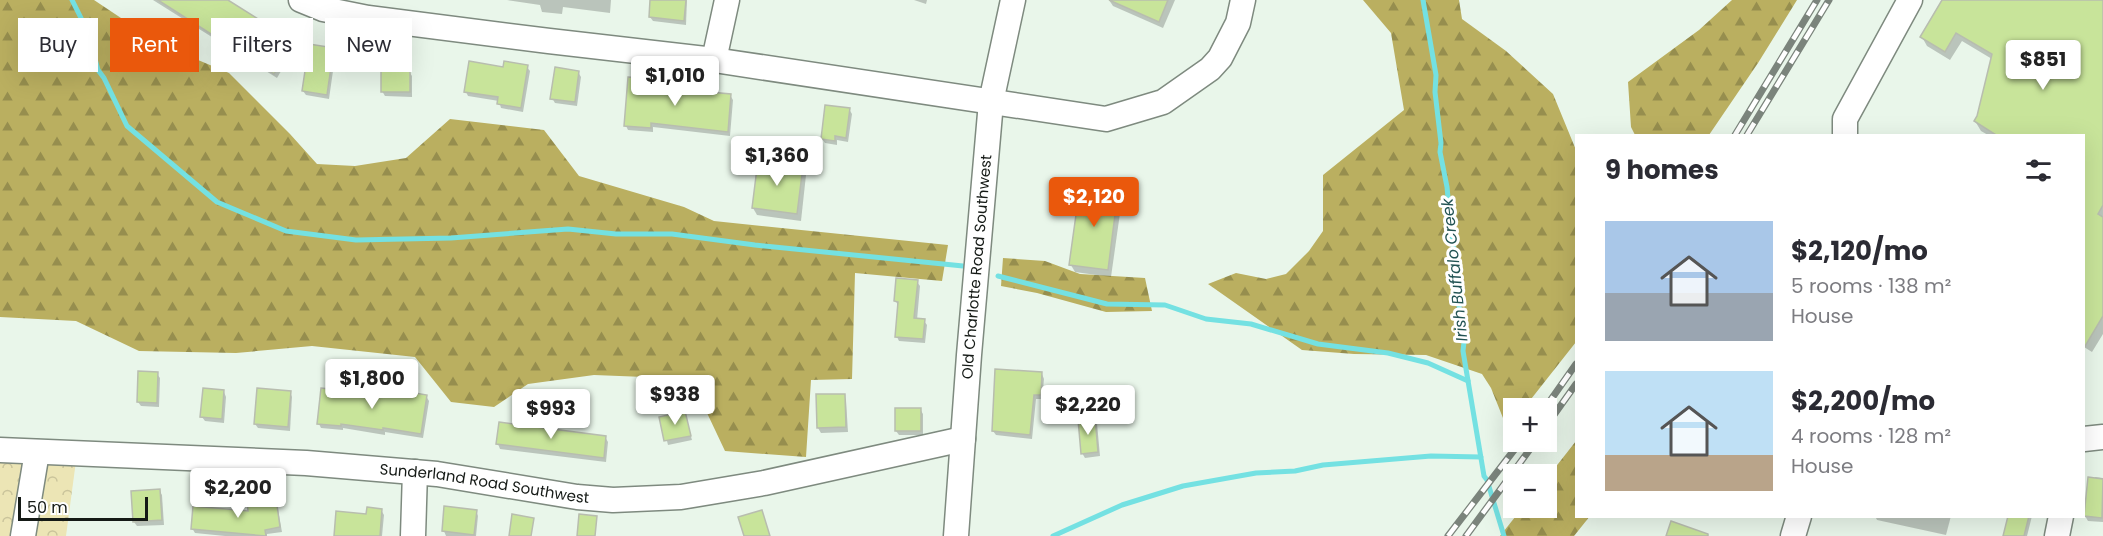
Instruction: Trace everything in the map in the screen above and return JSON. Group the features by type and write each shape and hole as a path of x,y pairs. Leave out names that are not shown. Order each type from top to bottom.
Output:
{"street":[{"path":"301,0 323,9 369,9 538,40 714,60 1106,119 1163,102 1210,69 1220,57 1238,23 1243,0"},
{"path":"714,60 727,0"},
{"name":"Old Charlotte Road Southwest","path":"956,536 991,102 1013,0"},
{"path":"1845,134 1845,119 1910,0"},
{"name":"Sunderland Road Southwest","path":"0,450 306,463 437,474 577,497 613,500 681,497 764,483 963,439"},
{"path":"23,536 37,452"},
{"path":"413,536 415,472"},
{"path":"1793,536 1798,518"},
{"path":"2057,536 2061,518"}],"green space":[{"path":"0,0 94,0 121,18 110,18 110,72 199,72 199,60 211,65 211,72 229,73 317,164 355,166 406,158 450,119 544,130 579,176 684,207 714,221 948,245 942,281 855,273 852,379 811,380 806,457 725,451 699,396 670,378 594,375 528,384 494,407 451,402 415,357 312,346 236,353 139,351 76,321 0,317"},
{"path":"1363,0 1459,0 1462,19 1506,51 1553,94 1575,148 1575,343 1532,398 1503,398 1503,418 1491,388 1482,374 1426,355 1354,354 1302,350 1208,284 1236,273 1266,279 1286,274 1309,251 1323,231 1323,175 1404,110 1391,33"},
{"path":"1732,0 1797,0 1710,134 1634,134 1631,127 1628,82 1699,30"},
{"path":"1003,258 1045,261 1080,274 1145,278 1152,311 1106,312 1037,293 1001,286"},
{"path":"1575,442 1575,518 1588,518 1574,536 1500,536 1514,518 1557,518 1557,465"},
{"path":"0,451 76,461 66,536 0,536"}],"building":[{"path":"158,0 228,0 257,18 211,18 211,34 199,26 199,18 186,18"},
{"path":"650,0 686,0 684,21 649,17"},
{"path":"1109,0 1168,0 1159,22"},
{"path":"1942,0 2103,0 2103,205 2098,214 2103,217 2103,316 2085,346 2085,134 1994,134 1974,121 1992,54 1956,33 1945,52 1920,37"},
{"path":"313,45 325,46 325,72 330,72 327,95 302,91 305,72 313,72"},
{"path":"469,61 503,67 504,61 528,65 521,108 497,104 498,97 464,92"},
{"path":"555,67 579,71 575,102 550,99"},
{"path":"381,72 410,72 410,92 381,92"},
{"path":"628,77 655,79 654,87 731,94 728,132 651,123 651,128 624,126"},
{"path":"825,105 850,108 846,138 835,136 835,141 821,139"},
{"path":"758,160 803,166 797,214 752,208"},
{"path":"1080,186 1118,191 1108,270 1069,265"},
{"path":"896,278 918,280 914,318 925,319 923,339 895,337 898,302 894,301"},
{"path":"995,369 1042,372 1041,395 1034,395 1030,435 992,431"},
{"path":"138,371 158,372 157,403 137,402"},
{"path":"203,388 224,390 222,419 200,417"},
{"path":"257,388 291,391 288,427 254,424"},
{"path":"321,388 403,397 404,391 427,395 421,434 383,428 383,430 341,424 341,426 317,424"},
{"path":"816,394 845,394 846,427 817,428"},
{"path":"895,408 921,408 921,431 895,431"},
{"path":"685,411 691,436 664,441 659,417"},
{"path":"1095,417 1098,452 1081,454 1078,419"},
{"path":"499,422 606,436 604,458 496,444"},
{"path":"2088,477 2103,479 2102,518 2085,516"},
{"path":"160,489 162,520 133,522 131,491"},
{"path":"276,498 280,527 265,530 266,536 191,529 193,506 248,511 247,502"},
{"path":"444,506 477,510 474,535 442,531"},
{"path":"367,507 382,509 380,536 334,536 336,511 366,514"},
{"path":"762,510 770,536 744,536 738,517"},
{"path":"512,514 534,518 531,536 509,536"},
{"path":"579,514 597,516 595,536 577,536"},
{"path":"2008,518 2028,518 2024,536 2003,536"},
{"path":"1671,521 1708,534 1708,536 1666,536"}],"waterway":[{"path":"72,0 87,30 98,70 127,126 217,202 286,231 356,240 451,238 568,229 616,234 672,234 755,245 963,266"},
{"name":"Irish Buffalo Creek","path":"1423,0 1436,75 1435,92 1440,152 1456,260 1463,351 1484,476 1504,536"},
{"path":"998,276 1107,304 1165,305 1206,319 1251,324 1318,344 1388,353 1428,363 1468,381"},
{"path":"1053,536 1122,505 1183,486 1256,473 1295,471 1323,465 1431,456 1481,457"}],"railway":[{"path":"1736,134 1817,0"},
{"path":"1748,134 1829,0"},
{"path":"1552,398 1575,365"},
{"path":"1557,411 1575,385"},
{"path":"1448,536 1513,452"},
{"path":"1466,536 1528,452"}]}
